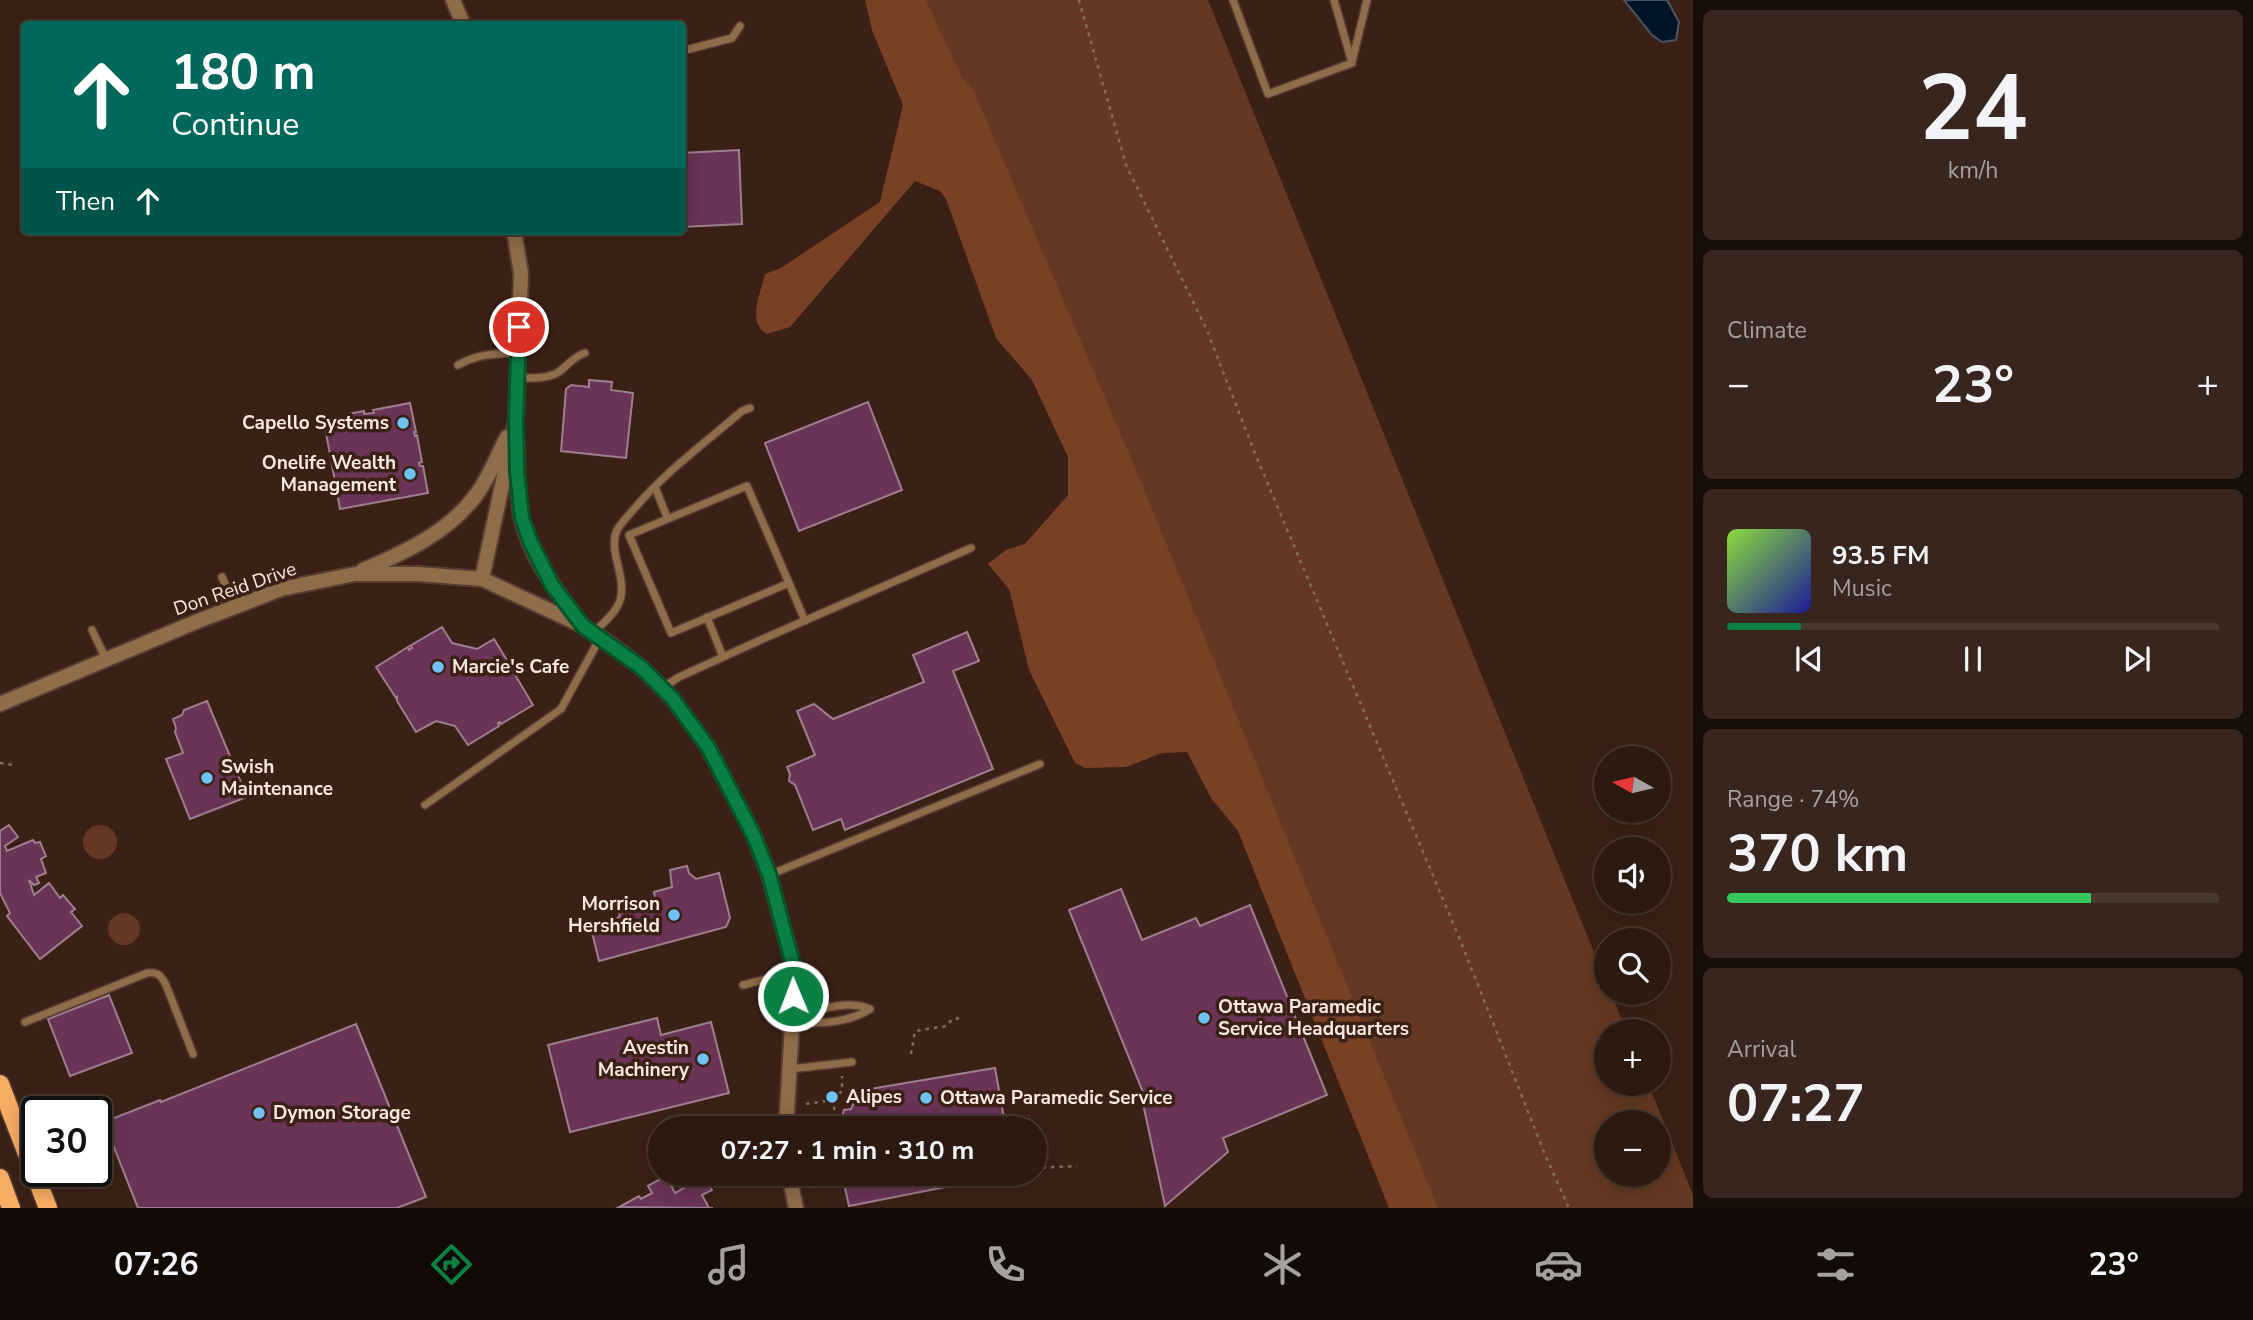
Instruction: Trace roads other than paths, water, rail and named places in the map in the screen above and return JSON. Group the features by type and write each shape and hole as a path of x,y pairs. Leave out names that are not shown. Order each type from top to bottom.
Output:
{"main road":[{"path":"0,1084 21,1125"},
{"path":"0,1178 11,1208"},
{"path":"42,1187 48,1208"}],"street":[{"path":"453,0 462,21"},
{"path":"515,235 521,273 516,420 522,518 552,585 592,632"},
{"path":"355,574 409,550 450,522 477,495 516,420"},
{"path":"482,579 516,420"},
{"name":"Don Reid Drive","path":"0,704 281,589 355,574 418,574 482,579 592,632 642,668 662,688 708,747 753,834 769,874 795,972 787,1116"},
{"path":"791,1186 796,1208"}],"lane":[{"path":"1233,0 1268,94 1352,63"},
{"path":"1334,0 1352,63"},
{"path":"1352,63 1367,0"},
{"path":"686,50 732,38 740,26"},
{"path":"458,365 474,357 489,354 518,354"},
{"path":"517,378 548,376 559,372 575,356 585,354"},
{"path":"425,805 561,709 592,632 607,620 623,596 614,550 615,533 655,487 742,411 750,408"},
{"path":"789,583 671,633 629,535 747,486 789,583 805,621"},
{"path":"655,487 667,517"},
{"path":"662,688 679,677 723,657 971,548"},
{"path":"222,578 235,607"},
{"path":"707,617 723,657"},
{"path":"92,630 106,659"},
{"path":"769,874 1040,764"},
{"path":"25,1022 154,972 161,975 166,985 193,1054"},
{"path":"743,985 795,972"},
{"path":"857,1004 870,1009 858,1017 809,1024 791,1021 809,1012 857,1004"},
{"path":"789,1069 852,1062"}],"water":[{"path":"1624,0 1667,0 1679,22 1676,40 1662,42 1652,35"}],"place":[{"name":"Capello Systems","path":"403,423"},
{"name":"Onelife Wealth Management","path":"410,474"},
{"name":"Marcie's Cafe","path":"438,667"},
{"name":"Swish Maintenance","path":"207,778"},
{"name":"Morrison Hershfield","path":"674,915"},
{"name":"Ottawa Paramedic Service Headquarters","path":"1204,1018"},
{"name":"Avestin Machinery","path":"703,1059"},
{"name":"Alipes","path":"832,1097"},
{"name":"Ottawa Paramedic Service","path":"926,1098"},
{"name":"Dymon Storage","path":"259,1113"}]}
